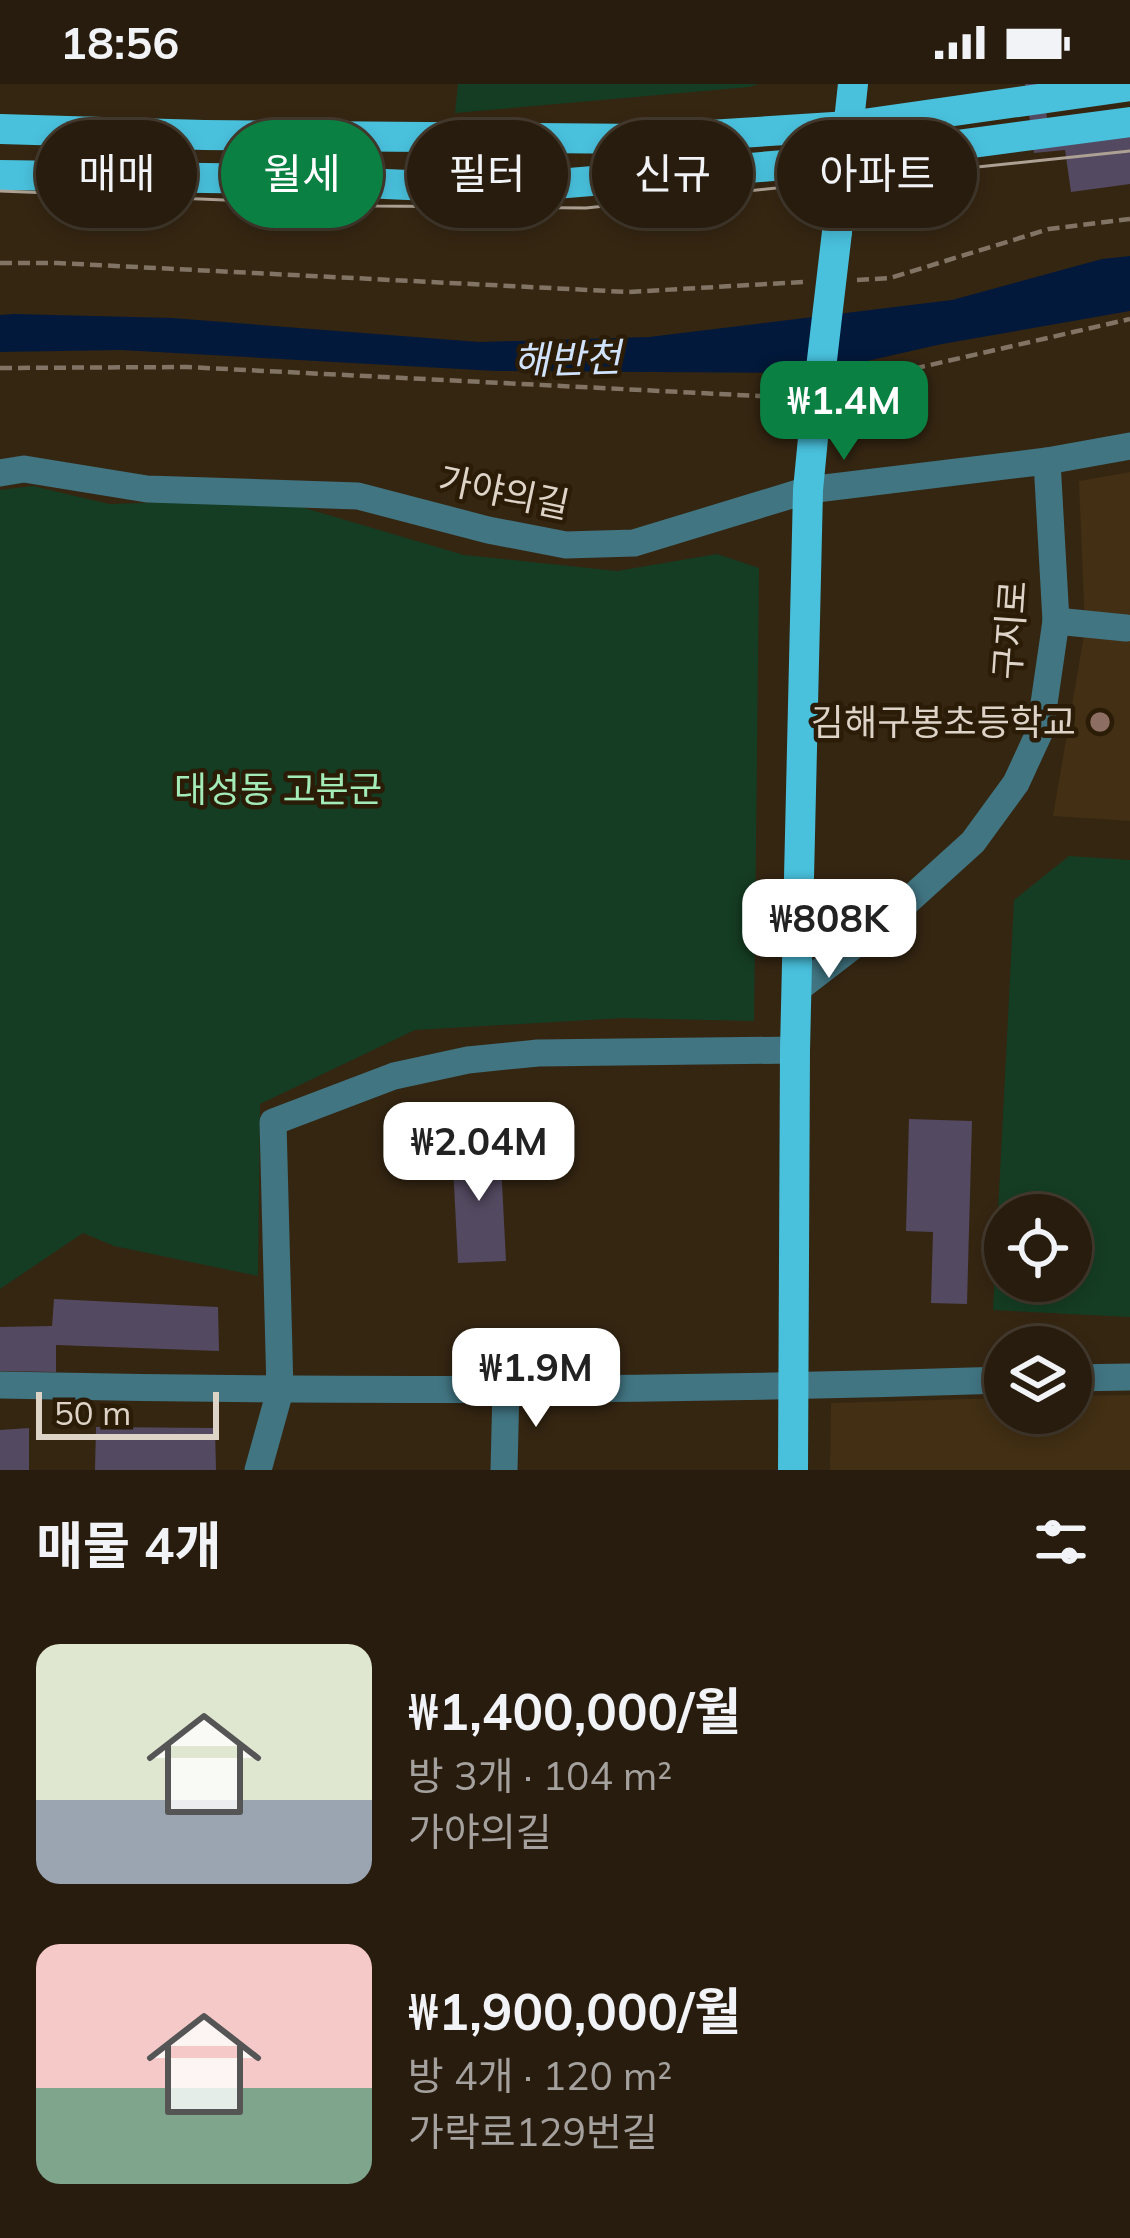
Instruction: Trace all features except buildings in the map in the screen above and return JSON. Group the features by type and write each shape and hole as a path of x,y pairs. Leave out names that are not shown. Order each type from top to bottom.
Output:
{"main road":[{"path":"849,120 853,84"},
{"path":"890,120 1130,86"},
{"path":"977,142 1130,122"},
{"path":"0,129 646,139 777,131"},
{"path":"0,175 276,179 496,189 777,166"},
{"path":"793,1470 795,1050 808,490 838,228"}],"street":[{"name":"가야의길","path":"0,473 24,469 148,489 358,496 566,545 634,543 808,490 1047,461 1130,446"},
{"name":"구지로","path":"796,990 888,919 973,842 1016,783 1040,731 1056,621 1047,461"},
{"path":"1056,621 1126,628"},
{"path":"258,1470 280,1390 274,1122 394,1076 468,1060 538,1053 795,1050"},
{"path":"1092,1378 1130,1377"},
{"path":"0,1385 280,1390 795,1387 984,1381"},
{"path":"504,1470 506,1388"}],"path":[{"path":"842,280 890,278 1049,229 1130,219"},
{"path":"0,263 628,292 819,281"},
{"path":"826,387 1130,319"},
{"path":"0,368 187,367 759,396 804,390"}],"shaded area":[{"name":"김해구봉초등학교","path":"1130,472 1130,821 1053,816 1085,629 1079,481"},
{"path":"1130,1395 1130,1470 830,1470 831,1403 984,1399 984,1434 1092,1434 1092,1396"}],"green space":[{"path":"458,84 759,84 455,113"},
{"name":"대성동 고분군","path":"33,486 109,504 274,499 464,555 617,571 717,554 759,568 754,1021 623,1018 415,1030 260,1104 258,1276 114,1246 83,1233 0,1289 0,490"},
{"path":"1069,856 1130,860 1130,1317 993,1310 993,1302 1092,1302 1092,1194 999,1194 1014,900"}],"water":[{"name":"해반천","path":"1130,256 1130,311 942,344 814,373 496,371 121,350 0,352 0,315 15,314 172,318 479,342 649,337 952,300 1102,259"}],"tram line":[{"path":"0,191 378,206 586,208 1130,151"}],"place":[{"name":"김해구봉초등학교","path":"1100,722"}]}
